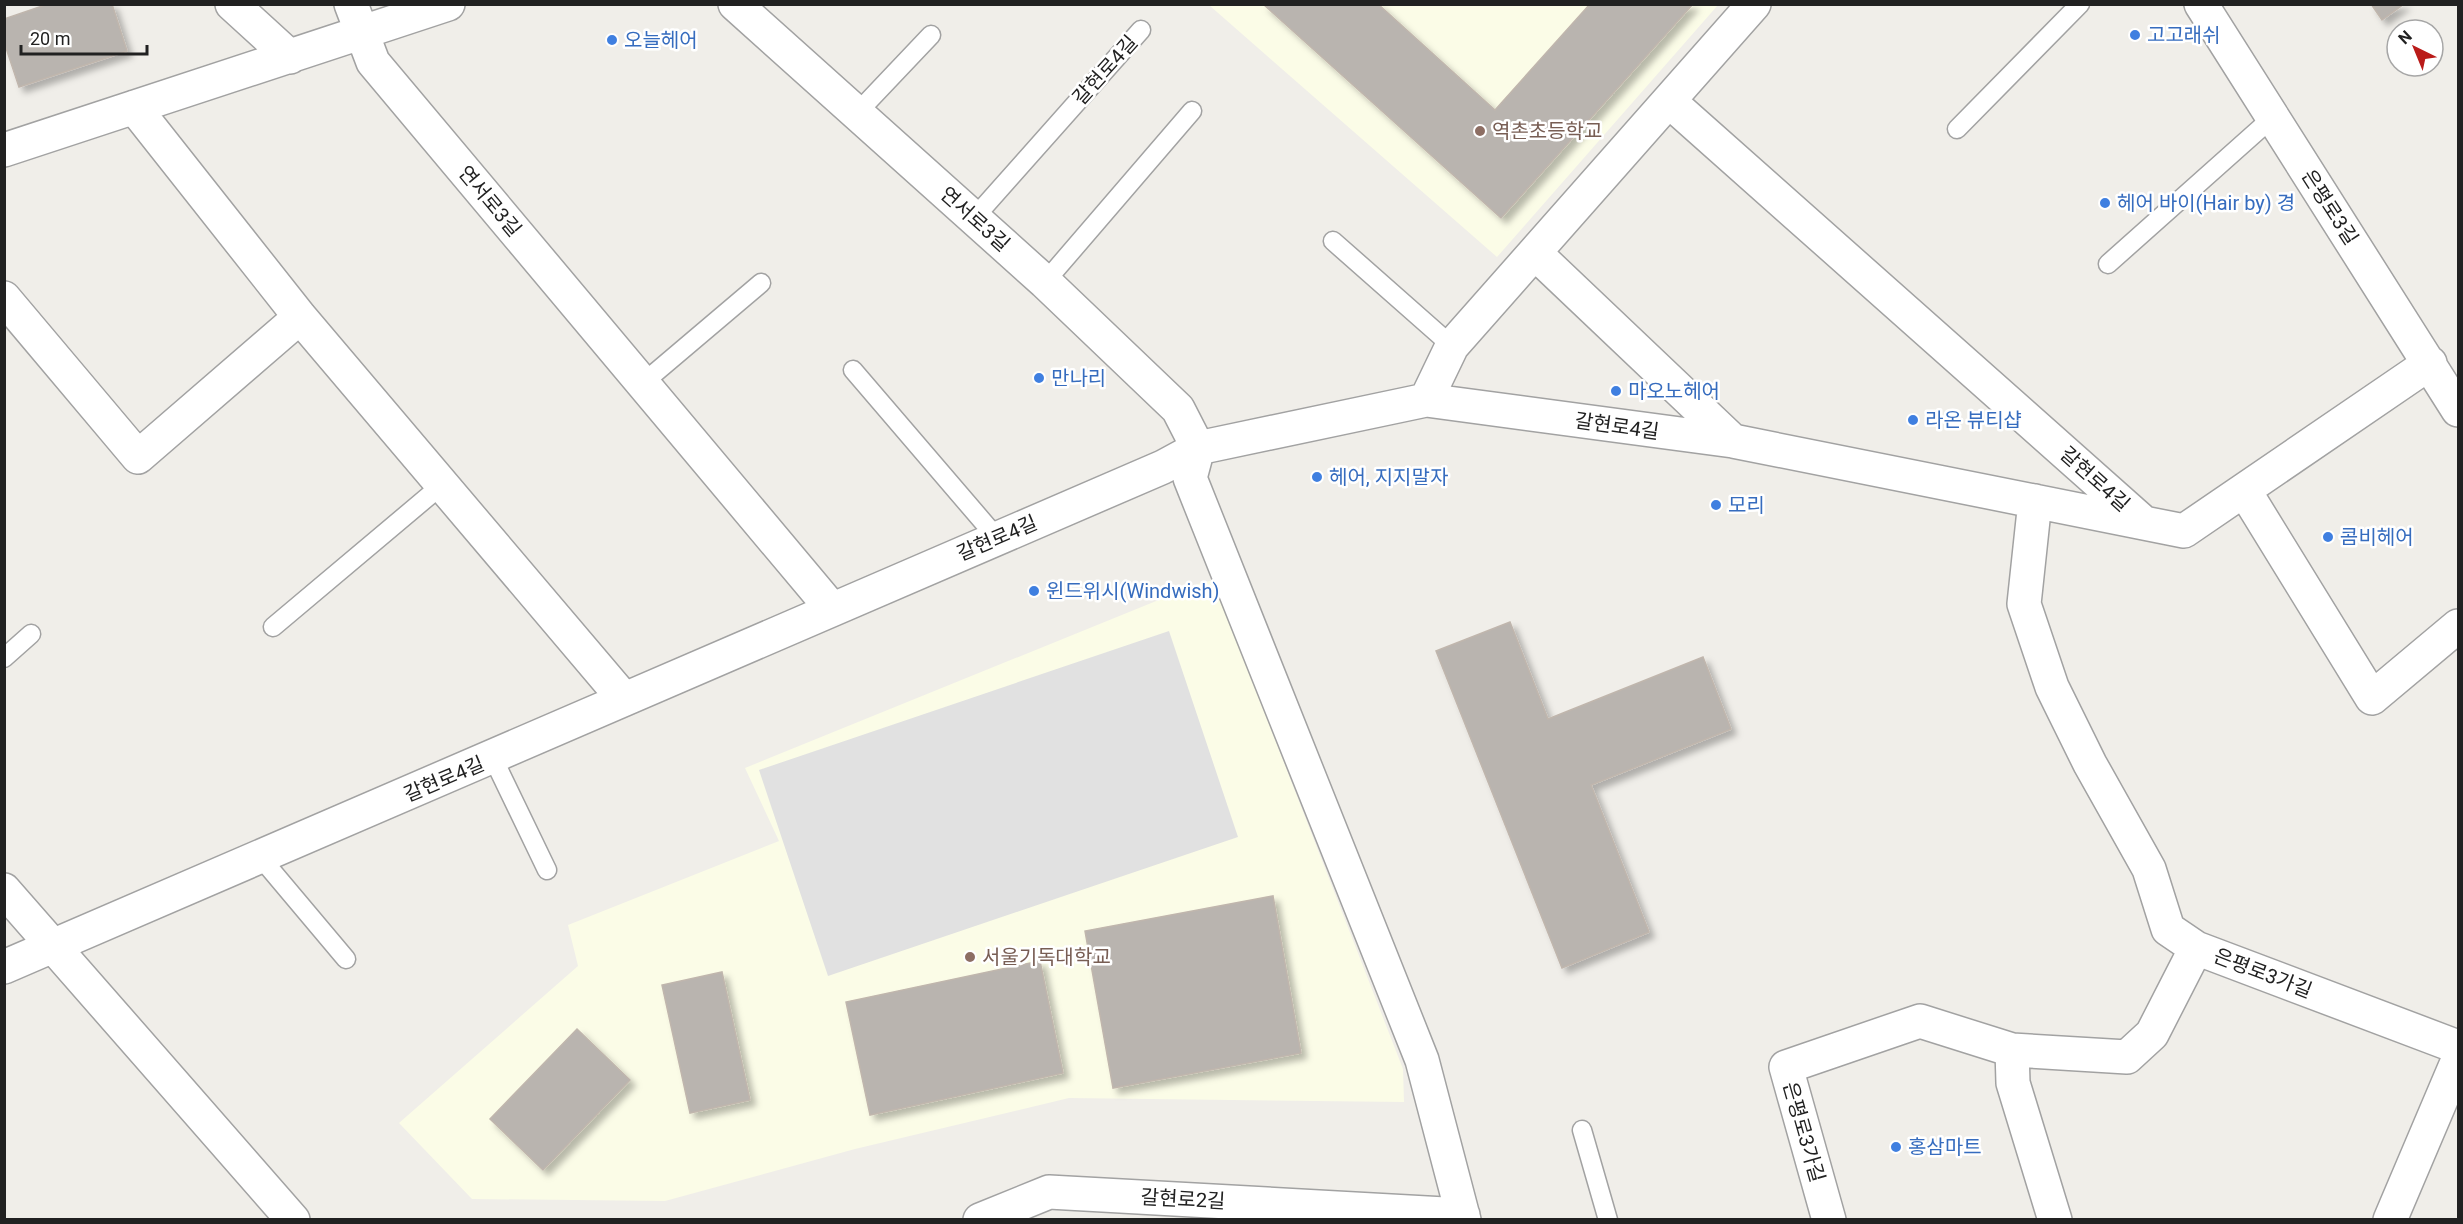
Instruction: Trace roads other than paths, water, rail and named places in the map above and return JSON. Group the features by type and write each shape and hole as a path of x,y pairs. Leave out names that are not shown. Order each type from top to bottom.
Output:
{"street":[{"path":"232,4 290,57"},
{"path":"4,150 290,57 356,19 448,4"},
{"name":"연서로3길","path":"735,4 1045,282 1178,409 1198,448"},
{"path":"1426,400 1452,346 1754,4"},
{"name":"은평로3길","path":"2201,4 2458,410"},
{"name":"연서로3길","path":"356,19 373,62 643,383"},
{"name":"갈현로4길","path":"1669,101 2144,523"},
{"path":"134,107 300,317 624,699"},
{"path":"1535,253 1733,441"},
{"path":"4,298 138,457 300,317"},
{"name":"갈현로4길","path":"4,967 494,758 624,699 1163,467 1198,448 1426,400 1733,441 2184,531 2430,363"},
{"path":"643,383 832,609"},
{"path":"1198,448 1190,478 1422,1060 1463,1217"},
{"path":"2244,489 2372,698 2458,626"},
{"path":"2036,501 2024,604 2052,687 2090,764 2149,869 2168,929 2196,948"},
{"path":"4,890 293,1220"},
{"name":"은평로3가길","path":"1829,1220 1786,1067 1920,1021 2012,1050 2127,1057 2152,1034 2196,948 2458,1047"},
{"path":"2012,1050 2013,1083 2055,1220"},
{"path":"2390,1220 2458,1060"},
{"name":"갈현로2길","path":"980,1220 1048,1192 1463,1217"}],"lane":[{"path":"1958,129 2080,4"},
{"name":"갈현로4길","path":"974,218 1140,30"},
{"path":"857,113 931,35"},
{"path":"1045,282 1192,111"},
{"path":"2108,264 2273,117"},
{"path":"1333,241 1452,346"},
{"path":"643,383 761,284"},
{"path":"853,370 997,538"},
{"path":"273,627 443,484"},
{"path":"4,658 31,634"},
{"path":"494,758 547,870"},
{"path":"261,858 346,958"},
{"path":"1582,1130 1608,1220"}],"place":[{"name":"고고래쉬","path":"2135,35"},
{"name":"오늘헤어","path":"612,40"},
{"name":"역촌초등학교","path":"1480,131"},
{"name":"헤어 바이(Hair by) 경","path":"2105,203"},
{"name":"만나리","path":"1039,378"},
{"name":"마오노헤어","path":"1616,391"},
{"name":"라온 뷰티샵","path":"1913,420"},
{"name":"헤어, 지지말자","path":"1317,477"},
{"name":"모리","path":"1716,505"},
{"name":"콤비헤어","path":"2328,537"},
{"name":"윈드위시(Windwish)","path":"1034,591"},
{"name":"서울기독대학교","path":"970,957"},
{"name":"홍삼마트","path":"1896,1147"}]}
